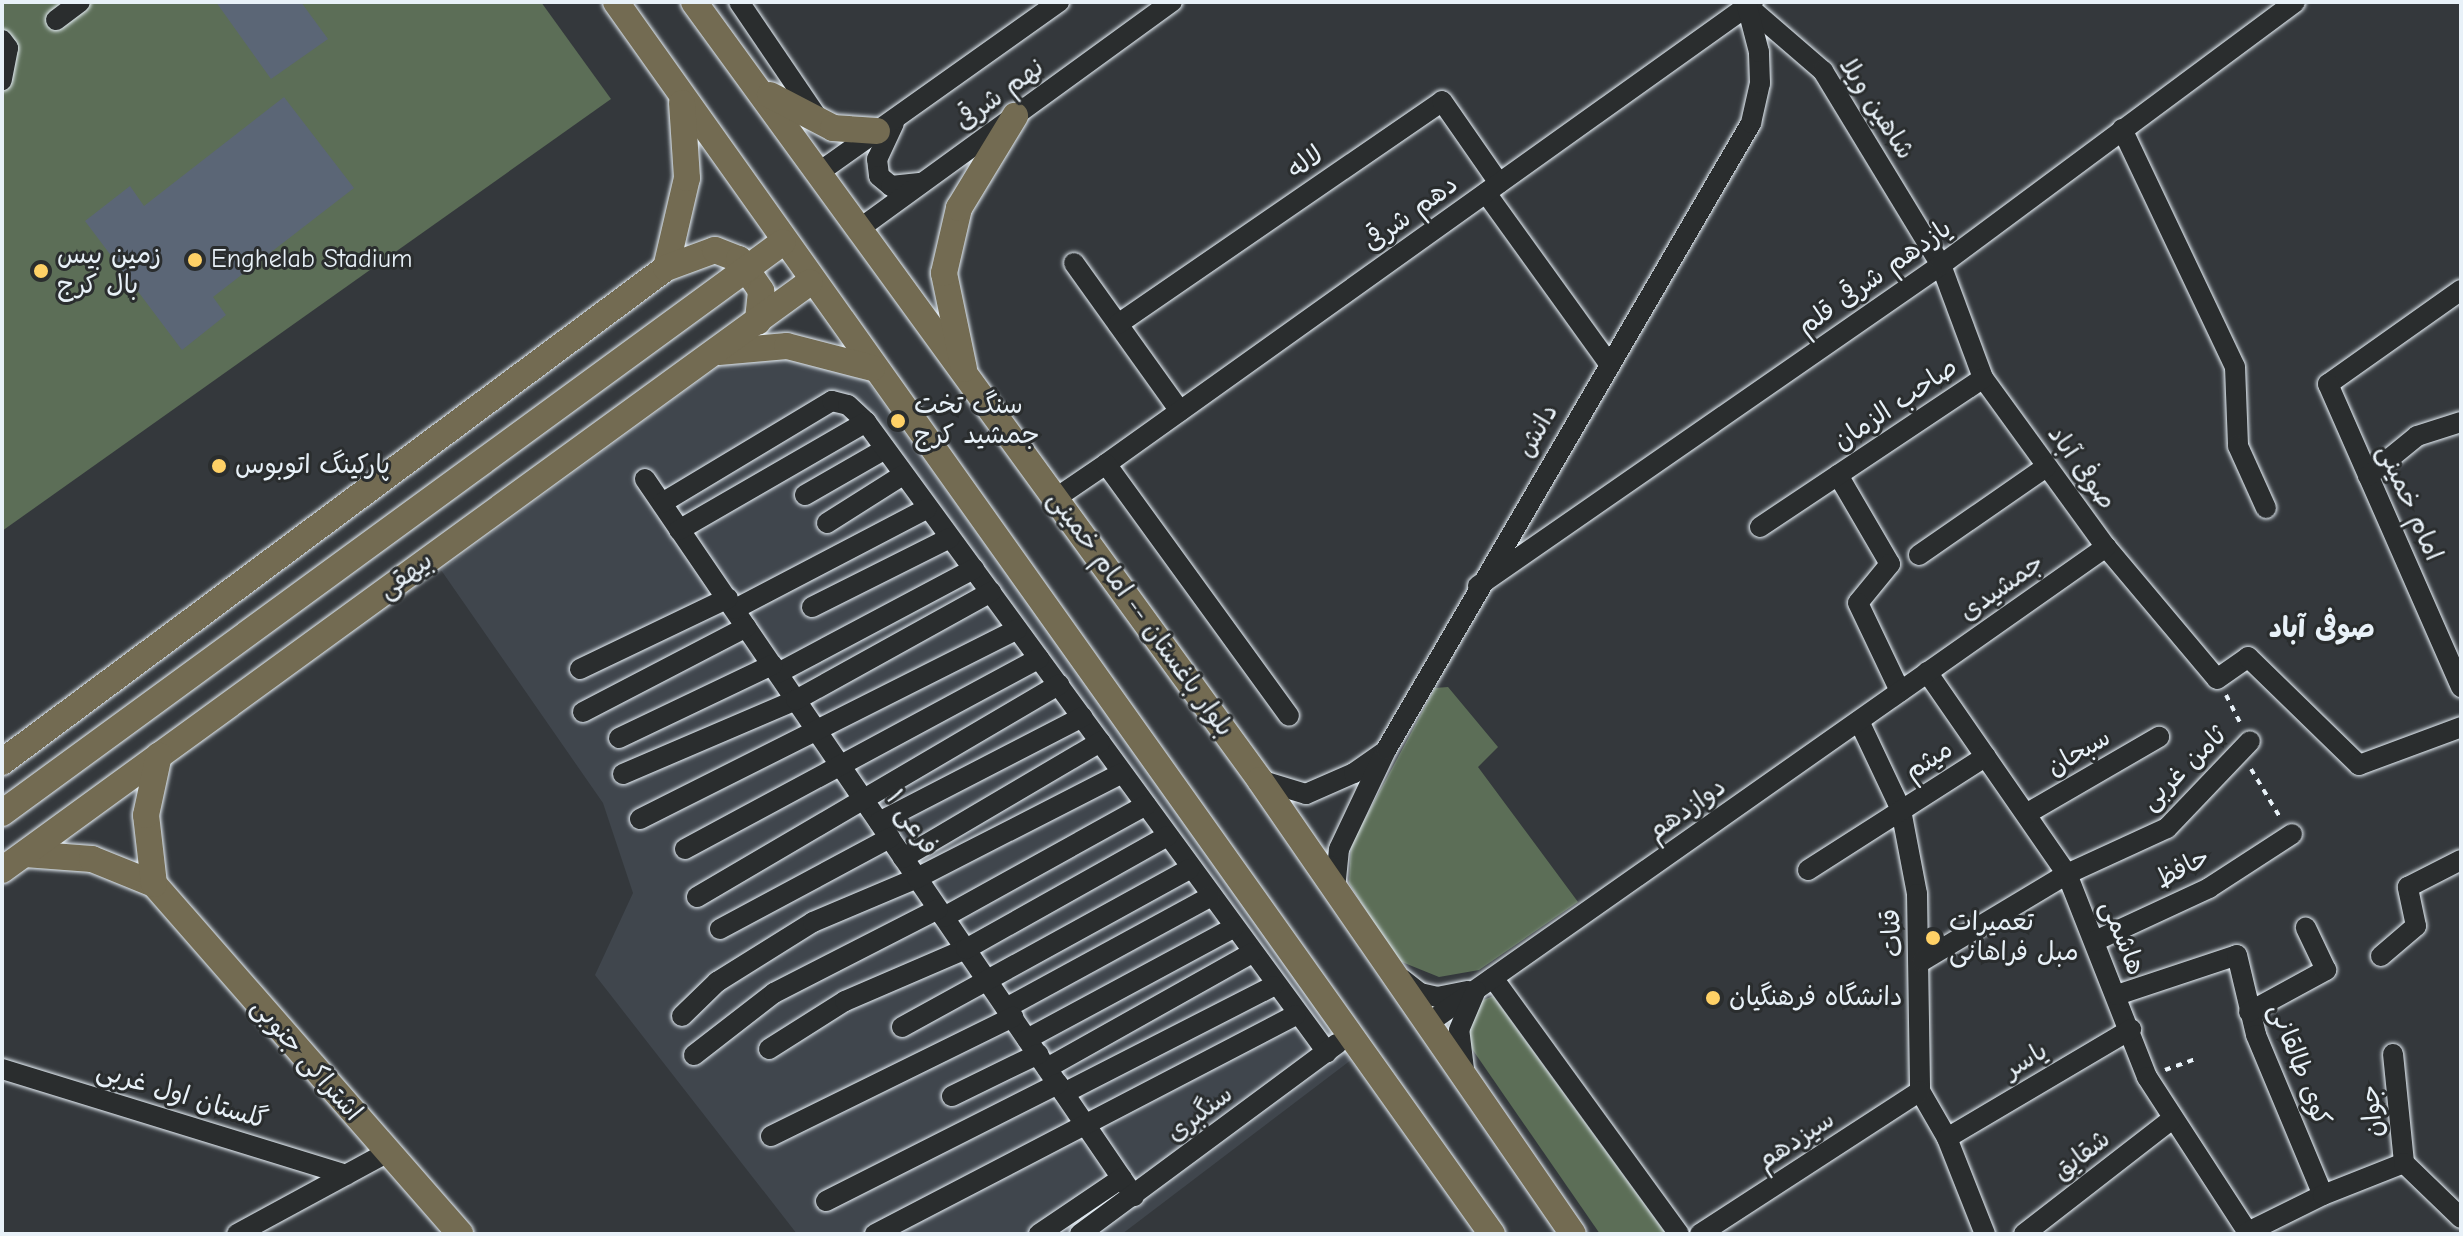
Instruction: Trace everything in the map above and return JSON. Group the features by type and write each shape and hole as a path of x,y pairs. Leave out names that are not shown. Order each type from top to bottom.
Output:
{"main road":[{"path":"616,2 810,282 1492,1234"},
{"name":"بلوار باغستان -- امام خمینی","path":"694,2 1260,780 1573,1234"},
{"path":"751,81 788,109 823,125 888,124"},
{"path":"666,268 687,178 682,99"},
{"path":"967,380 944,273 959,208 1015,116"},
{"name":"بیهقی","path":"2,813 783,242"},
{"path":"2,762 666,268 715,250 749,268 761,291 758,322"},
{"name":"بیهقی","path":"2,870 810,282"},
{"path":"715,353 787,346 872,368"},
{"path":"154,884 146,815 159,755"},
{"name":"اشتراکی جنوبی","path":"25,854 92,859 154,884 460,1234"}],"street":[{"path":"56,20 80,2"},
{"path":"739,2 823,125"},
{"name":"نهم شرقی","path":"818,173 1059,2"},
{"name":"نهم شرقی","path":"859,229 1172,2"},
{"name":"یازدهم شرقی قلم","path":"1478,586 1941,265 2295,2"},
{"name":"دهم شرقی","path":"1056,498 1493,188 1747,3"},
{"name":"شاهین ویلا","path":"1747,3 1823,71 1941,265"},
{"name":"دانش","path":"1260,780 1306,794 1354,773 1386,750 1608,362 1751,123 1760,83 1759,52 1747,3"},
{"path":"2,40 8,48 2,80"},
{"name":"لاله","path":"1118,324 1442,101 1493,188"},
{"path":"888,124 877,159 879,176 891,186 923,183"},
{"path":"2122,129 2235,367 2238,446 2266,508"},
{"path":"1493,188 1608,362"},
{"path":"1074,263 1180,411"},
{"name":"صوفی آباد","path":"1941,265 1983,378 2106,547 2217,679"},
{"name":"امام خمینی","path":"2461,290 2328,384 2461,687"},
{"name":"صاحب الزمان","path":"1760,527 1983,378"},
{"path":"662,503 832,401 848,405 866,422 926,509 974,569 1146,805 1273,986 1327,1052"},
{"path":"679,530 866,422"},
{"path":"2368,476 2417,436 2461,422"},
{"path":"805,495 885,449"},
{"path":"1106,464 1289,716"},
{"path":"1919,555 2046,467"},
{"path":"827,523 903,475"},
{"name":"صاحب الزمان","path":"1838,475 1890,564 1858,603 1900,691"},
{"name":"۱ فرعی","path":"645,479 1134,1196"},
{"path":"580,669 731,603 926,509"},
{"path":"812,607 950,538"},
{"name":"جمشیدی","path":"1927,672 2106,547"},
{"path":"619,738 775,669 974,569"},
{"path":"623,774 796,700 991,592"},
{"path":"583,712 746,627"},
{"path":"640,819 819,733 1017,629"},
{"path":"2217,679 2248,657 2359,765 2461,727"},
{"path":"685,849 1039,658"},
{"name":"دوازدهم","path":"1427,1024 1927,672"},
{"name":"هاشمی","path":"1927,672 2067,874 2131,1029 2147,1077 2248,1233"},
{"path":"697,897 1059,685"},
{"path":"720,929 884,830 1082,717"},
{"name":"قنات","path":"1859,721 1901,810 1922,961 1920,1091"},
{"name":"سبحان","path":"2026,814 2159,737"},
{"name":"ثامن غربی","path":"1922,961 2067,874 2167,828 2250,741"},
{"path":"903,858 1100,742"},
{"path":"1335,889 1339,849 1386,750"},
{"name":"میثم","path":"1808,870 1986,756"},
{"path":"682,1016 717,982 772,944 856,901 917,878 1122,773"},
{"path":"694,1055 785,986 941,913 1146,805"},
{"name":"حافظ","path":"2095,941 2209,888 2292,834"},
{"path":"769,1049 845,1001 966,949 1167,836"},
{"path":"2381,956 2416,926 2408,887 2461,860"},
{"path":"902,1027 988,983 1189,869"},
{"path":"771,1136 1010,1013 1210,897"},
{"path":"1047,1068 1233,928"},
{"path":"2249,1012 2326,970 2306,928"},
{"path":"826,1201 1047,1068 1252,953"},
{"name":"کوی طالقانی","path":"2117,995 2234,955 2239,957 2249,1012 2323,1195"},
{"path":"1388,968 1420,993 1437,997 1484,984"},
{"path":"1471,1088 1458,1041 1484,984"},
{"path":"1484,984 1679,1234"},
{"path":"952,1096 1047,1068 1273,986"},
{"path":"875,1234 1295,1015"},
{"name":"یاسر","path":"1947,1138 2131,1029"},
{"name":"سنگبری","path":"1080,1234 1350,1035"},
{"name":"جوان","path":"2393,1054 2404,1163"},
{"name":"گلستان اول غربی","path":"2,1069 346,1175"},
{"path":"1920,1091 1947,1138 1985,1234"},
{"name":"سیزدهم","path":"1700,1234 1920,1091"},
{"name":"شقایق","path":"2024,1234 2172,1119"},
{"path":"237,1234 386,1153"},
{"path":"2248,1233 2323,1195 2404,1163 2461,1218"},
{"path":"1039,1234 1122,1178"}],"path":[{"path":"2217,679 2250,741 2252,777 2292,834"},
{"path":"2147,1077 2195,1059"}],"shaded area":[{"path":"786,356 862,374 1355,1057 1122,1234 797,1234 595,975 633,893 603,803 441,570 719,366"}],"green space":[{"name":"Enghelab Stadium","path":"2,2 541,2 611,99 2,531"},
{"path":"1448,687 1498,747 1478,767 1578,902 1479,970 1439,977 1397,960 1349,883 1351,845 1435,688"},
{"path":"1493,996 1666,1234 1600,1234 1459,1030 1481,1001"}],"building":[{"path":"216,2 301,2 328,39 271,79"},
{"path":"284,97 354,188 213,297 226,315 182,350 85,221 130,186 144,206"}],"place":[{"name":"Enghelab Stadium","path":"195,260"},
{"name":"زمین بیس بال کرج","path":"41,271"},
{"name":"سنگ تخت جمشید کرج","path":"898,421"},
{"name":"پارکینگ اتوبوس","path":"219,466"},
{"name":"تعمیرات مبل فراهانی","path":"1933,938"},
{"name":"دانشگاه فرهنگیان","path":"1713,998"}],"district":[{"name":"صوفی آباد","path":"2322,628"}]}
